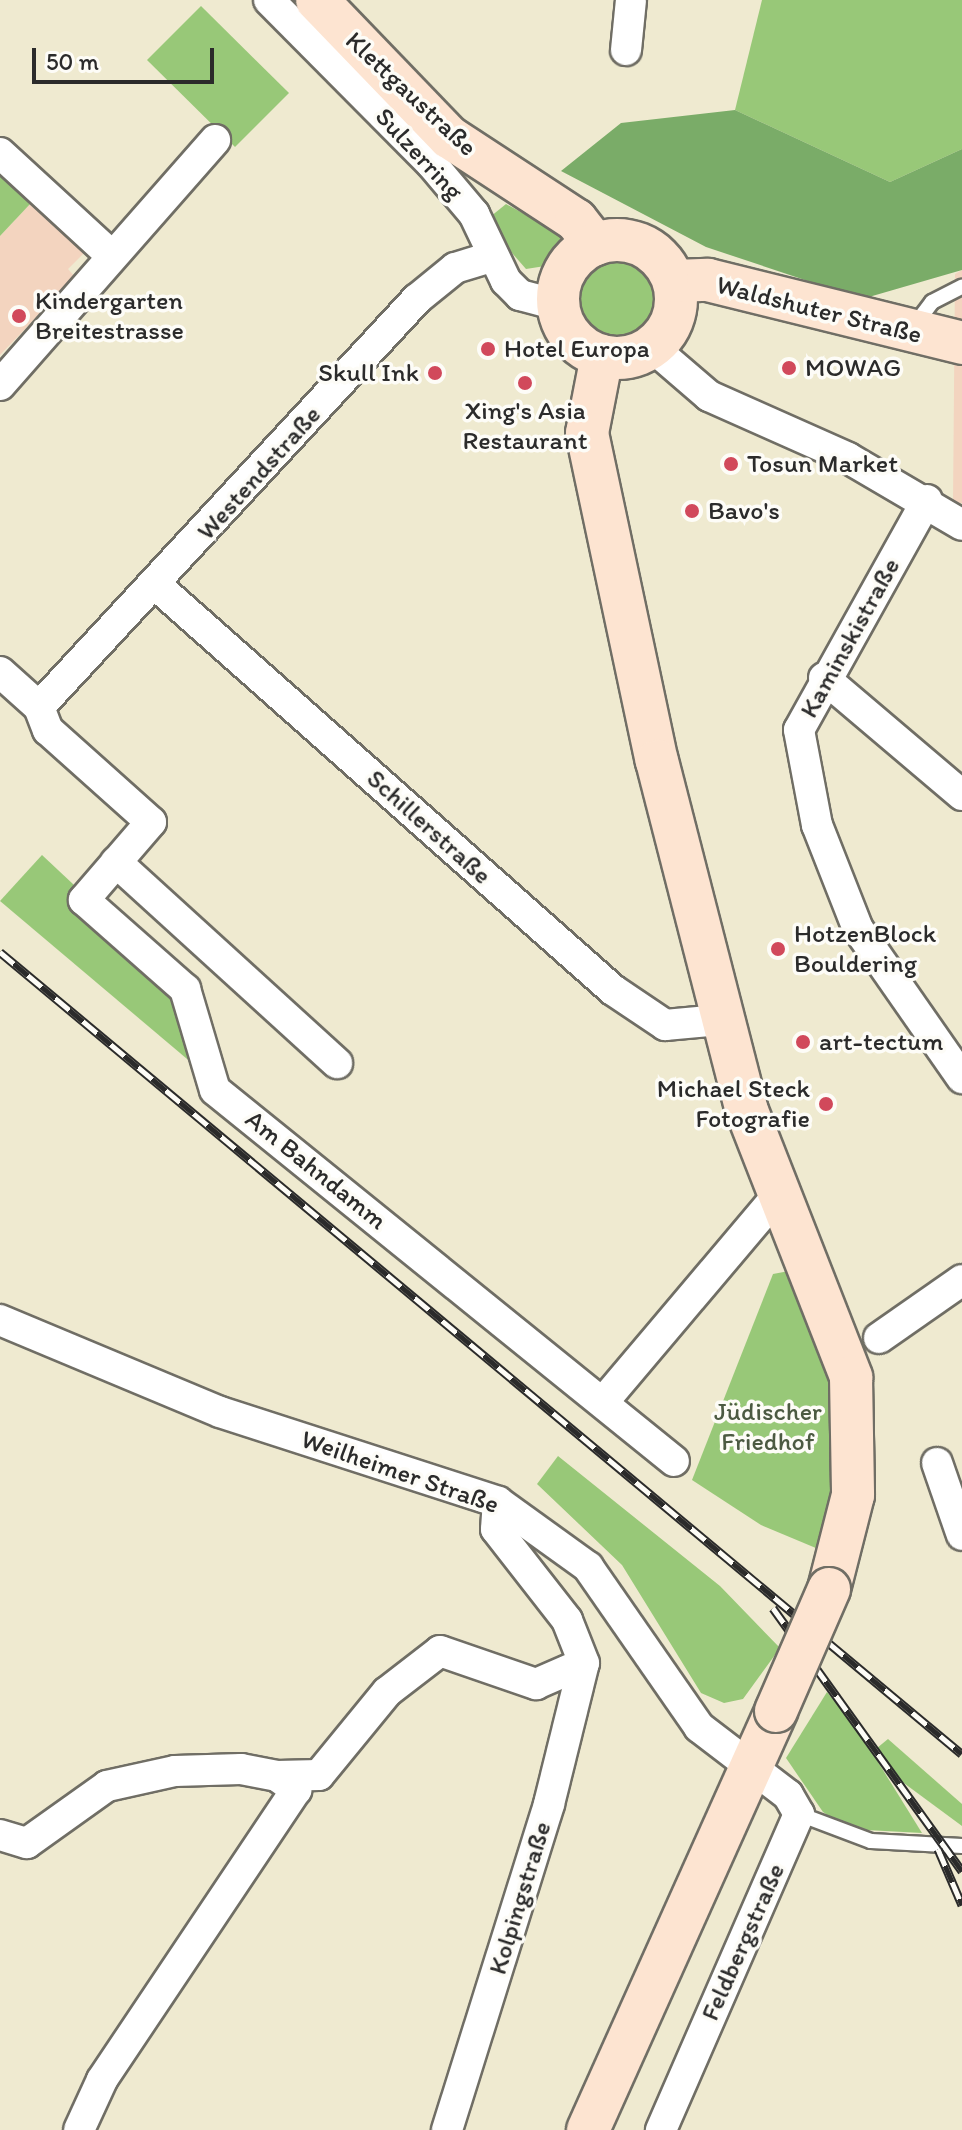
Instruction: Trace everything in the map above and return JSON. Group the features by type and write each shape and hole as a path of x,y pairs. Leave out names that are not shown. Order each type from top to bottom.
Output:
{"main road":[{"name":"Klettgaustraße","path":"317,0 449,137 511,181 576,220 595,244"},
{"path":"595,244 642,244 675,281 672,320 652,347 624,358 602,356 571,337 557,305 564,272 595,244"},
{"name":"Waldshuter Straße","path":"675,281 708,280 908,334 962,343"},
{"path":"588,2130 751,1771 829,1589 853,1495 851,1377 777,1196 720,1020 609,493 587,433 602,356"}],"street":[{"name":"Sulzerring","path":"269,0 431,163 474,214 491,257 520,295 557,305"},
{"path":"626,50 631,0"},
{"path":"4,376 215,140"},
{"path":"0,153 112,256"},
{"name":"Westendstraße","path":"39,707 156,585 417,299 455,268 491,257"},
{"path":"652,347 709,396 927,500 962,525"},
{"name":"Kaminskistraße","path":"927,500 824,678 799,730 817,825 858,929 962,1078"},
{"name":"Schillerstraße","path":"156,585 613,990 665,1025 720,1020"},
{"path":"0,672 39,707 48,730 151,822 116,862 337,1063"},
{"path":"824,678 962,795"},
{"name":"Am Bahndamm","path":"116,862 84,900 185,989 215,1090 604,1401 674,1461"},
{"path":"604,1401 777,1196"},
{"path":"879,1338 962,1280"},
{"name":"Weilheimer Straße","path":"0,1320 220,1412 498,1502 588,1567 699,1727 751,1771"},
{"path":"937,1463 962,1535"},
{"path":"0,1835 27,1843 107,1786 175,1771 241,1769 286,1783 319,1775 387,1692 440,1651 536,1684 584,1663 567,1620 496,1529 498,1502"},
{"name":"Kolpingstraße","path":"447,2130 549,1804 584,1663"},
{"path":"751,1771 788,1795 799,1814"},
{"path":"79,2130 102,2080 286,1783"},
{"name":"Feldbergstraße","path":"661,2130 799,1814"}],"lane":[{"path":"908,334 932,302 962,287"},
{"path":"799,1814 871,1841 962,1846"}],"shaded area":[{"name":"Kindergarten Breitestrasse","path":"31,203 84,253 68,269 75,277 0,355 0,236"},
{"path":"962,270 962,503 953,503 955,274"}],"green space":[{"path":"762,0 962,0 962,149 890,182 735,110"},
{"path":"201,6 289,93 235,147 147,60"},
{"path":"735,110 890,182 962,149 962,270 862,299 706,247 561,171 621,123"},
{"path":"0,174 31,203 0,236"},
{"path":"506,204 557,232 565,248 558,264 526,269 512,253 490,217"},
{"path":"617,262 632,265 645,273 653,286 656,301 653,316 645,329 632,337 617,340 602,337 589,329 581,316 578,301 581,286 589,273 602,265"},
{"path":"42,855 185,989 193,1064 0,901"},
{"name":"Jüdischer Friedhof","path":"789,1271 830,1365 843,1493 823,1551 761,1525 692,1480 773,1274"},
{"path":"558,1456 720,1586 780,1648 743,1699 724,1703 701,1693 622,1565 537,1484"},
{"path":"827,1692 860,1733 922,1833 848,1829 823,1812 786,1758"},
{"path":"888,1739 962,1804 962,1826 897,1778 877,1748"}],"railway":[{"path":"0,952 962,1754"},
{"path":"773,1608 962,1871"},
{"path":"938,1849 962,1905"}],"place":[{"name":"Kindergarten Breitestrasse","path":"19,316"},
{"name":"Hotel Europa","path":"488,349"},
{"name":"MOWAG","path":"789,368"},
{"name":"Skull Ink","path":"435,373"},
{"name":"Xing's Asia Restaurant","path":"525,383"},
{"name":"Tosun Market","path":"731,464"},
{"name":"Bavo's","path":"692,511"},
{"name":"HotzenBlock Bouldering","path":"778,949"},
{"name":"art-tectum","path":"803,1042"},
{"name":"Michael Steck Fotografie","path":"826,1104"}]}
